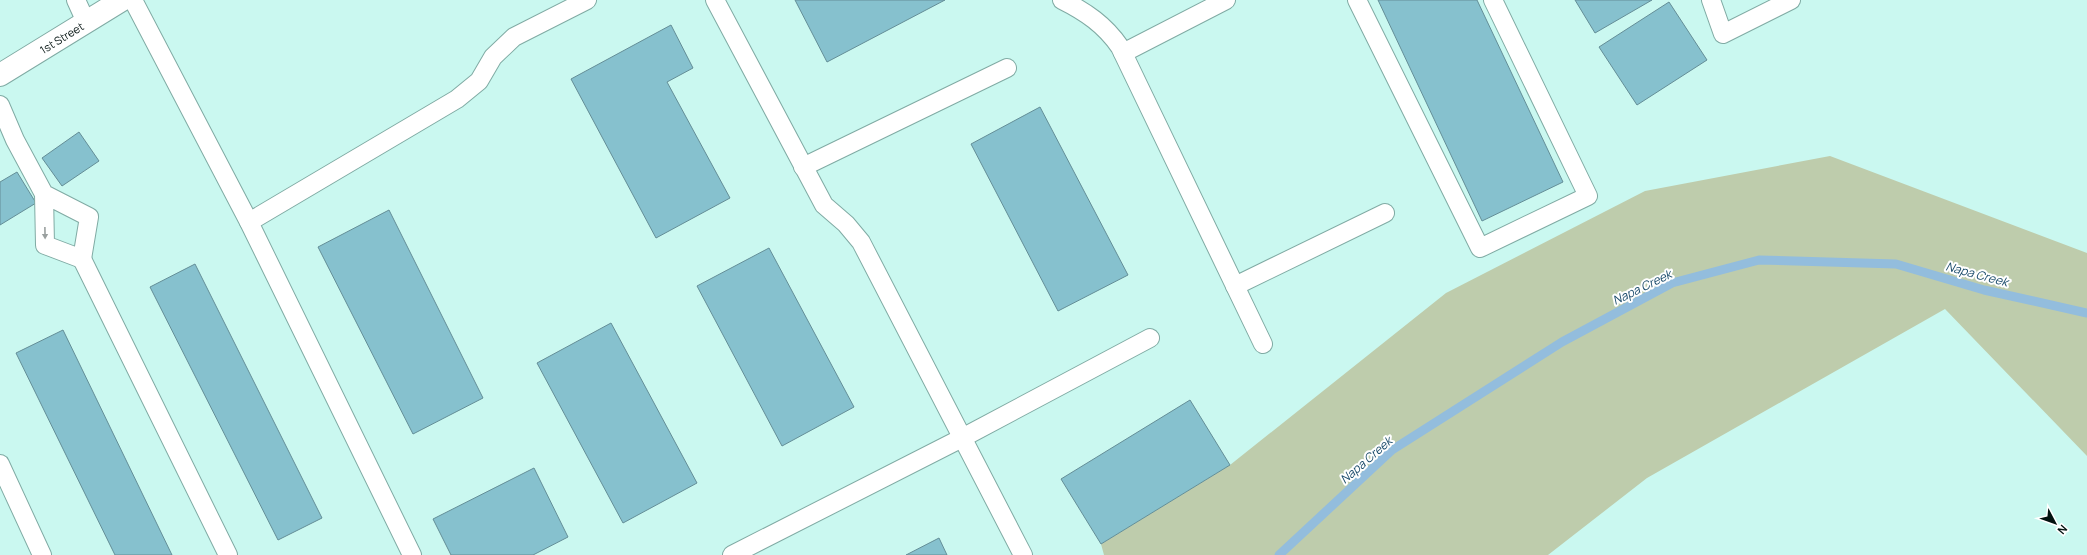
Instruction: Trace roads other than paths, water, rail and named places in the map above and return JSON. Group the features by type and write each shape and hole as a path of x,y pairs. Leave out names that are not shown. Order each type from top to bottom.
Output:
{"main road":[{"name":"1st Street","path":"0,75 122,0"}],"lane":[{"path":"76,0 86,22"},
{"path":"133,0 250,222 412,555"},
{"path":"250,222 451,103 479,81 493,57 514,37 587,0"},
{"path":"715,0 824,206 846,224 861,242 1023,555"},
{"path":"1062,0 1079,8 1105,28 1123,53 1263,344"},
{"path":"1123,53 1226,0"},
{"path":"1357,0 1480,248 1588,196 1493,0"},
{"path":"1710,0 1723,34 1791,0"},
{"path":"803,167 1006,68"},
{"path":"0,105 15,140 44,194 45,245 82,260"},
{"path":"44,194 89,217 82,260 228,555"},
{"path":"1235,286 1385,213"},
{"path":"732,555 962,438 1150,338"},
{"path":"0,464 42,555"}],"waterway":[{"name":"Napa Creek","path":"1279,555 1392,450 1562,342 1672,283 1759,260 1896,264 1984,290 2087,313"}]}
